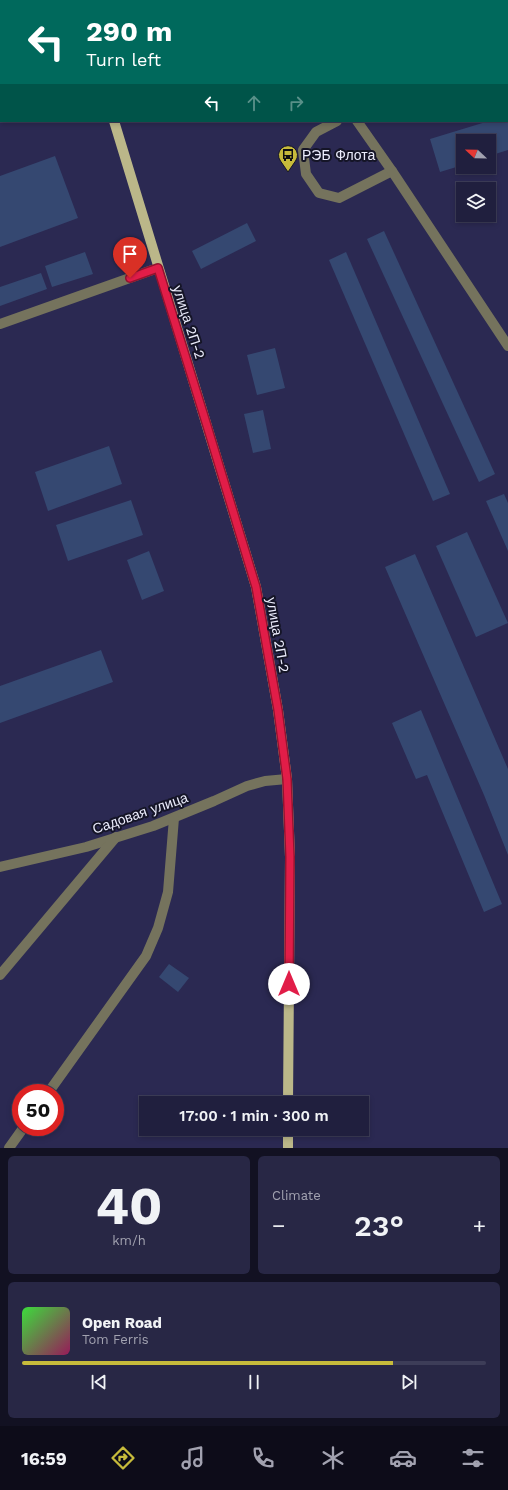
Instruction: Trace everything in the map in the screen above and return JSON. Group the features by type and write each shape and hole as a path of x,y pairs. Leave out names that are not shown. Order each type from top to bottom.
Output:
{"main road":[{"name":"улица 2П-2","path":"114,122 256,587 278,710 287,779 290,857 288,1096"},
{"path":"288,1136 288,1148"}],"street":[{"path":"335,122 316,132 303,150 306,174 319,194 339,198 392,171"},
{"path":"358,122 508,346"},
{"path":"0,324 158,268"},
{"name":"Садовая улица","path":"0,867 86,847 153,826 247,786 265,781 287,779"},
{"path":"54,1084 146,956 158,928 168,892 174,818"},
{"path":"0,975 116,837"},
{"path":"9,1148 18,1136"}],"building":[{"path":"486,122 508,122 508,150 496,154 496,134 456,134 456,167 440,172 430,139"},
{"path":"55,156 78,218 0,247 0,176"},
{"path":"247,223 256,241 201,269 192,251"},
{"path":"384,231 495,474 479,482 367,239"},
{"path":"85,252 93,274 52,287 45,266"},
{"path":"346,252 450,494 433,501 329,260"},
{"path":"41,273 47,289 0,306 0,287"},
{"path":"275,348 285,388 257,395 247,355"},
{"path":"263,410 271,449 253,453 244,414"},
{"path":"109,446 122,484 48,511 35,472"},
{"path":"504,494 508,503 508,551 486,501"},
{"path":"131,500 143,535 68,561 56,525"},
{"path":"467,532 508,623 476,637 436,546"},
{"path":"149,551 164,591 142,600 127,560"},
{"path":"415,554 508,769 508,855 484,795 385,567"},
{"path":"101,650 113,682 0,723 0,686"},
{"path":"421,710 502,904 484,912 427,775 416,779 392,723"},
{"path":"169,964 189,978 178,992 159,977"}],"place":[{"name":"РЭБ Флота","path":"288,172"}],"route":[{"path":"130,278 158,268 256,587 278,710 287,779 290,857 289,984"}]}
